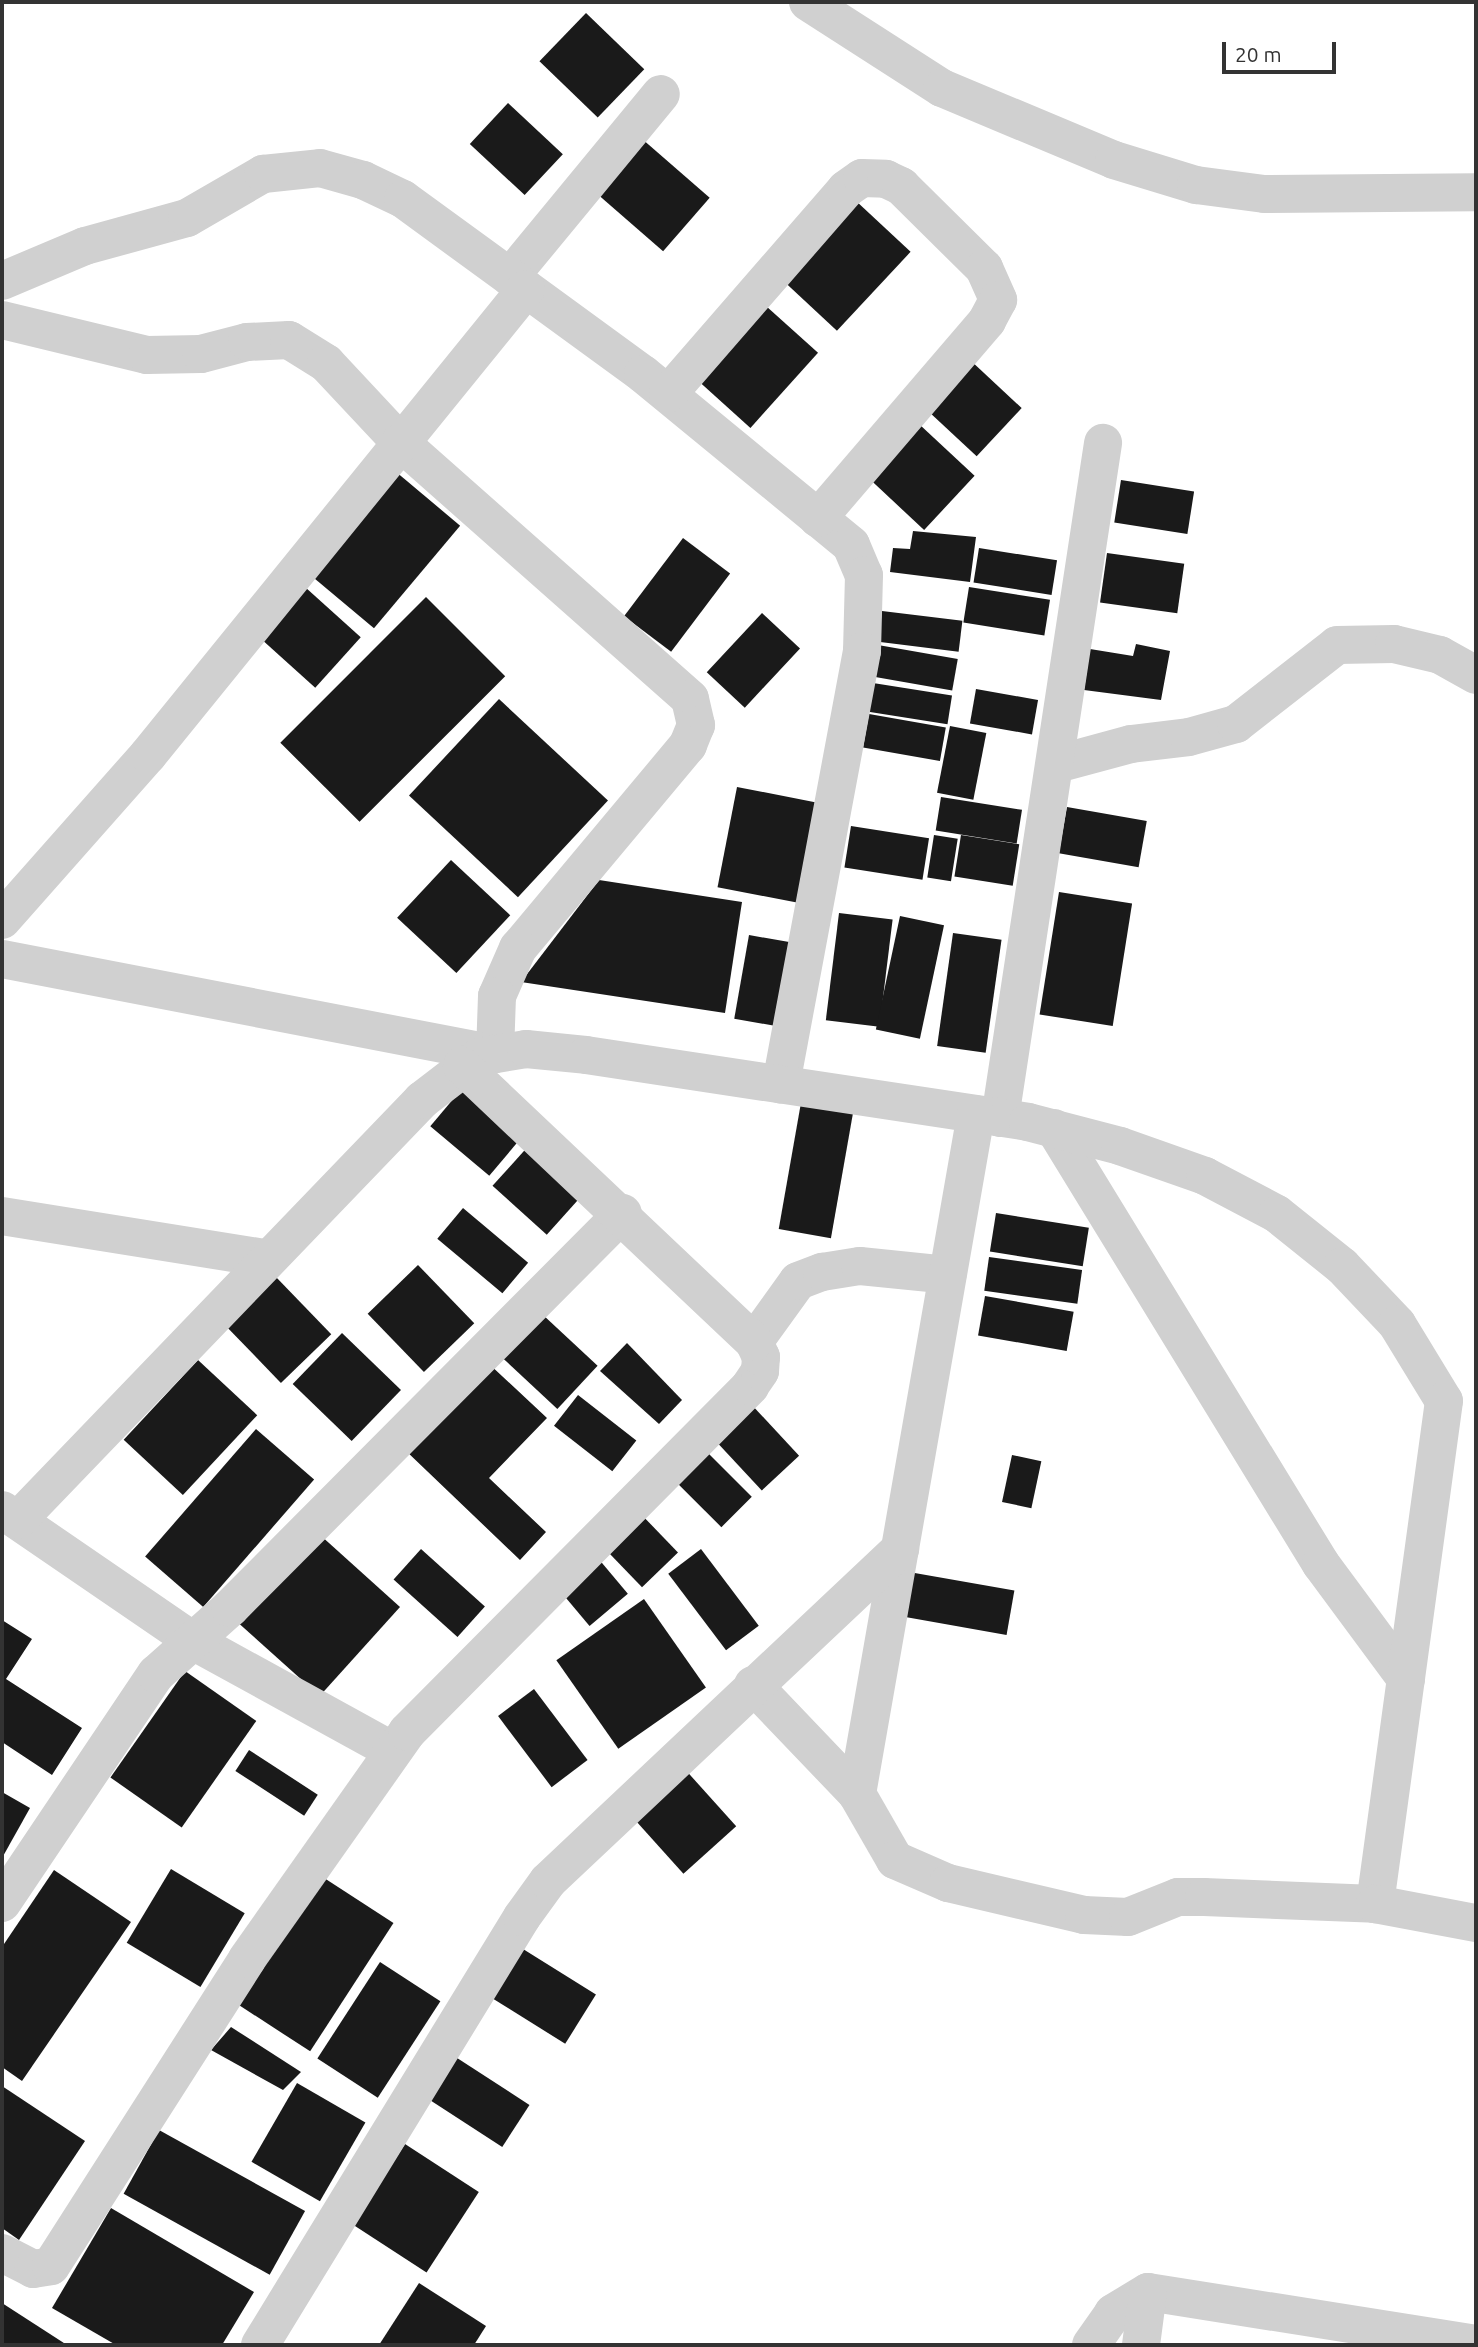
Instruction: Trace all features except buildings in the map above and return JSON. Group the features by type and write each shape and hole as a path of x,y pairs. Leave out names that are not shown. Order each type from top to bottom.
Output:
{"street":[{"path":"808,2 942,88 1114,160 1196,185 1264,194 1476,192"},
{"path":"2,920 148,755 400,442 661,94"},
{"path":"2,281 85,246 187,218 263,174 320,168 363,180 403,199 668,394 851,545 864,575 866,614 782,1084"},
{"path":"668,394 846,189 862,178 886,179 901,186 984,268 998,300 987,321 818,518"},
{"path":"2,320 147,355 201,354 247,342 289,340 327,363 400,442 691,699 696,725 688,745 517,948 497,996 478,1060"},
{"path":"857,1794 948,1275 988,1116 1057,764 1103,443"},
{"path":"1057,764 1131,744 1189,737 1236,724 1337,645 1394,644 1440,655 1476,675"},
{"path":"2,959 478,1060 623,1213 754,1342 761,1357 760,1371 750,1386 469,1665 393,1751 247,1959 51,2266 33,2269 4,2260"},
{"path":"393,1751 192,1641 10,1515 269,1259 422,1100 478,1060 526,1049 586,1055 988,1116 1054,1128 1205,1176 1277,1214 1342,1266 1397,1324 1444,1401 1374,1904"},
{"path":"1054,1128 1321,1564 1406,1679"},
{"path":"2,1903 156,1674 623,1213"},
{"path":"2,1216 269,1259"},
{"path":"754,1342 798,1281 822,1272 860,1266 948,1275"},
{"path":"276,2339 522,1917 572,1856 900,1549"},
{"path":"753,1685 857,1794 895,1860 918,1873 1084,1915 1128,1917 1178,1897 1374,1904 1476,1923"},
{"path":"1141,2345 1148,2292"},
{"path":"1091,2345 1113,2313 1148,2292 1404,2339 1476,2344"}]}
